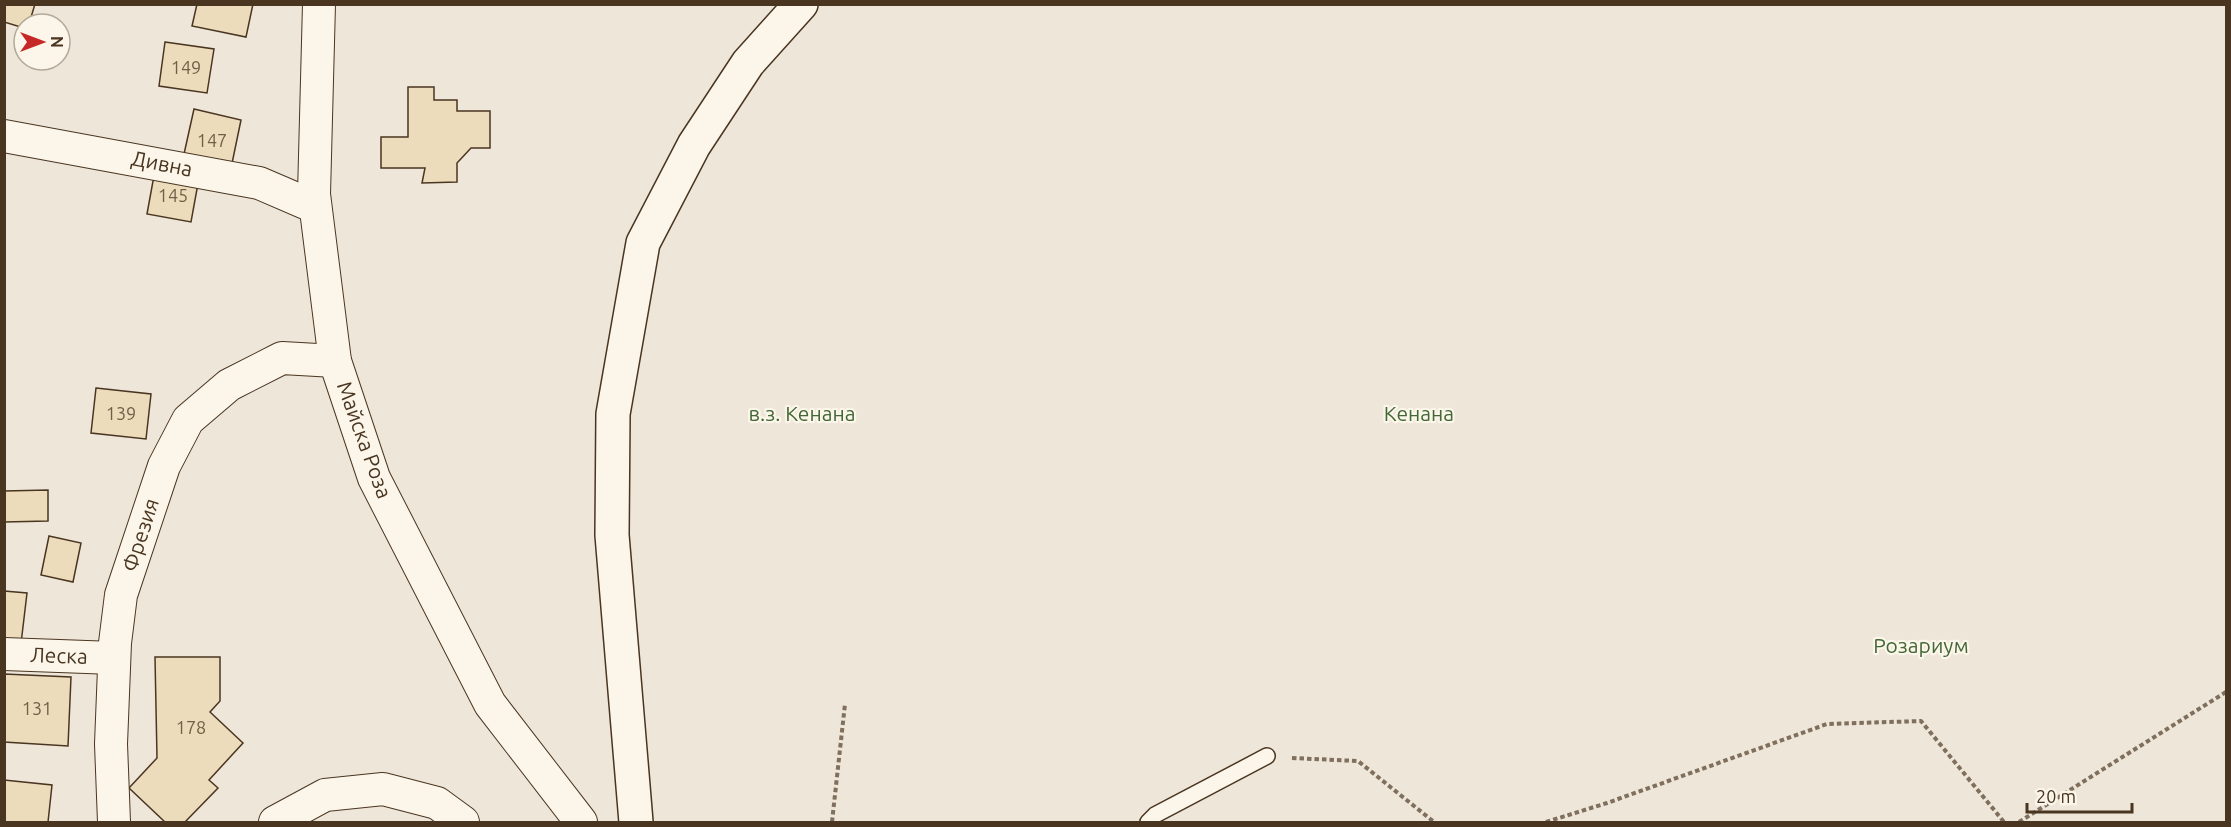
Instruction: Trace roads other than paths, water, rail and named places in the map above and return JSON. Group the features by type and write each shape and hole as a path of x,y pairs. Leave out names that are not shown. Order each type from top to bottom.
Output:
{"main road":[{"path":"636,822 612,535 612,425 625,334 643,243 700,136 748,63 801,4"}],"street":[{"name":"Майска Роза","path":"319,4 315,207 335,361 374,478 490,704 581,822"},
{"name":"Дивна","path":"4,136 259,183 315,207"},
{"name":"Фрезия","path":"114,822 111,744 114,658 121,595 164,466 188,420 229,385 282,358 335,361"},
{"name":"Леска","path":"4,654 114,658"},
{"path":"274,822 325,795 383,789 437,803 464,822"}],"lane":[{"path":"1149,822 1155,815 1267,756"}],"park label":[{"name":"в.з. Кенана","path":"802,414"},
{"name":"Кенана","path":"1419,414"},
{"name":"Розариум","path":"1921,646"}]}
